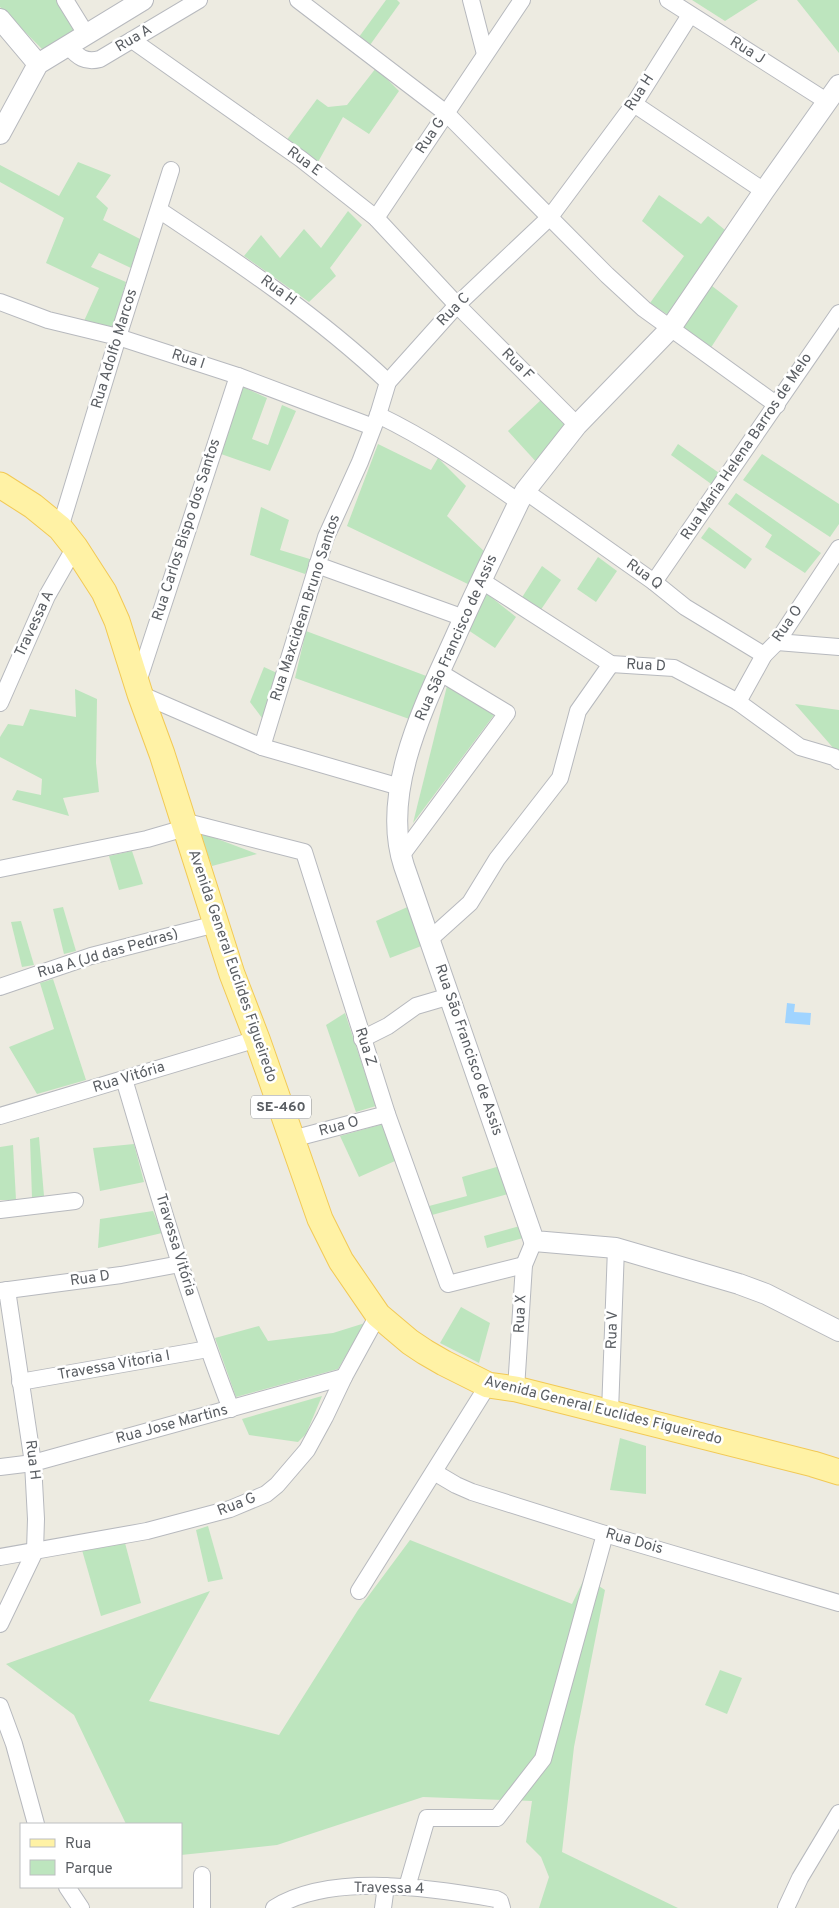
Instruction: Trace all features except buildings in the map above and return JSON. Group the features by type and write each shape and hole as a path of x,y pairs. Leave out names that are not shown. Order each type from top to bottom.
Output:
{"main road":[{"name":"Avenida General Euclides Figueiredo","path":"0,485 33,506 67,538 104,592 116,621 162,754 232,974 320,1219 330,1242 353,1280 378,1315 425,1352 488,1385 516,1389 610,1412 839,1472"},
{"name":"Avenida General Euclides Figueiredo","path":"814,1464 839,1465"}],"street":[{"path":"65,0 86,34"},
{"path":"0,134 38,64 143,0"},
{"name":"Rua A","path":"68,46 80,58 91,61 100,59 199,0"},
{"path":"298,0 446,113 607,275 644,309 777,405"},
{"path":"471,0 485,54"},
{"name":"Rua G","path":"376,218 522,0"},
{"name":"Rua J","path":"668,0 828,102"},
{"name":"Rua H","path":"550,217 634,104 690,15"},
{"path":"0,19 38,64"},
{"name":"Rua E","path":"132,40 301,159 376,218 457,305"},
{"name":"Rua São Francisco de Assis","path":"534,1241 401,856 397,829 400,787 406,759 439,672 522,497 577,426 670,329 839,85"},
{"path":"634,104 764,191"},
{"name":"Rua Adolfo Marcos","path":"67,538 118,337 160,210 171,170"},
{"name":"Rua H","path":"160,210 261,278 303,309 341,339 388,382"},
{"name":"Rua C","path":"375,421 388,382 457,305 550,217"},
{"name":"Rua I","path":"0,302 73,327 118,337 375,421 404,428 522,497"},
{"name":"Rua F","path":"457,305 577,426"},
{"name":"Rua Maria Helena Barros de Melo","path":"654,582 839,313"},
{"name":"Rua Carlos Bispo dos Santos","path":"139,689 238,376"},
{"name":"Rua Maxcidean Bruno Santos","path":"262,747 326,537 360,462 375,421"},
{"name":"Rua Q","path":"522,497 654,582 685,608 764,655"},
{"name":"Travessa A","path":"0,703 47,596 67,538"},
{"name":"Rua O","path":"738,702 764,655 777,642 839,548"},
{"path":"317,564 464,618"},
{"name":"Rua D","path":"482,581 611,664 674,668 738,702 800,748 839,760"},
{"path":"777,642 839,647"},
{"path":"430,939 470,903 497,859 560,778 578,711 611,664"},
{"path":"401,856 507,713 439,672"},
{"path":"139,689 262,747 400,787"},
{"path":"0,870 138,841 184,825"},
{"name":"Rua Z","path":"184,825 304,852 362,1039 448,1284 524,1265"},
{"name":"Rua A (Jd das Pedras)","path":"0,987 91,956 216,924"},
{"path":"362,1039 388,1026 416,1006 450,996"},
{"name":"Rua Vitória","path":"0,1116 257,1040"},
{"name":"Travessa Vitória","path":"124,1079 180,1264 208,1349 231,1409"},
{"name":"Rua O","path":"292,1139 387,1114"},
{"path":"0,1210 75,1201"},
{"path":"534,1241 616,1248 766,1294 839,1331"},
{"name":"Rua X","path":"516,1389 524,1265 534,1241"},
{"name":"Rua V","path":"610,1412 616,1248"},
{"name":"Rua D","path":"4,1290 121,1275 180,1264"},
{"name":"Rua H","path":"0,1624 35,1551 36,1519 33,1463 4,1290"},
{"name":"Rua G","path":"0,1557 146,1531 230,1509 266,1494 277,1485 307,1450 378,1315"},
{"name":"Travessa Vitoria I","path":"20,1382 208,1349"},
{"name":"Rua Jose Martins","path":"0,1467 33,1463 344,1377"},
{"path":"359,1591 488,1385"},
{"name":"Rua Dois","path":"434,1472 472,1492 605,1534 839,1603"},
{"path":"407,1887 427,1818 498,1818 543,1759 605,1534"},
{"path":"0,1706 14,1744 36,1823"},
{"path":"786,1908 800,1878 839,1813"},
{"path":"202,1875 202,1908"},
{"path":"382,1908 386,1886"},
{"name":"Travessa 4","path":"274,1908 297,1897 318,1891 386,1886 494,1898 500,1901 502,1908"},
{"path":"68,1888 81,1908"}],"green space":[{"path":"0,0 57,0 76,33 43,50 0,7"},
{"path":"386,0 397,0 400,3 370,45 359,37"},
{"path":"692,0 758,0 725,21"},
{"path":"797,0 839,0 839,53"},
{"path":"376,68 399,91 369,134 343,117 318,162 286,141 317,99 328,107 347,105"},
{"path":"78,162 111,175 96,197 108,208 103,220 140,239 131,268 99,253 91,267 126,282 113,327 84,321 99,288 46,263 64,218 0,182 0,165 59,196"},
{"path":"659,195 701,224 708,216 725,230 671,317 650,303 684,256 642,221"},
{"path":"348,211 362,225 330,268 336,276 309,302 244,256 261,235 280,258 304,229 321,248"},
{"path":"712,286 738,306 710,349 681,328"},
{"path":"241,386 267,398 252,439 268,445 282,405 296,411 270,471 221,454"},
{"path":"542,399 568,429 539,465 508,431"},
{"path":"378,444 431,470 438,458 466,486 447,516 486,553 472,586 347,526"},
{"path":"678,444 722,475 714,486 671,455"},
{"path":"762,454 839,504 839,524 830,537 743,480"},
{"path":"736,493 821,553 805,573 765,547 772,535 728,504"},
{"path":"261,507 289,520 280,550 313,560 305,574 250,555"},
{"path":"709,527 752,559 745,569 701,538"},
{"path":"598,557 617,571 596,602 577,589"},
{"path":"542,566 561,580 540,611 521,599"},
{"path":"486,593 516,617 495,648 468,630"},
{"path":"306,631 429,677 412,720 295,678"},
{"path":"264,667 277,673 265,722 250,702"},
{"path":"447,686 494,715 413,823"},
{"path":"75,689 97,699 96,763 99,792 63,798 69,816 12,800 17,790 41,795 42,779 0,757 0,737 8,724 23,726 30,709 76,717"},
{"path":"795,704 839,710 839,751 835,750"},
{"path":"199,832 257,854 212,866"},
{"path":"132,851 143,884 119,890 109,856"},
{"path":"412,905 424,945 390,958 376,921"},
{"path":"63,907 76,951 64,954 53,909"},
{"path":"21,921 34,965 22,967 11,922"},
{"path":"53,979 86,1080 37,1094 9,1047 54,1029 40,983"},
{"path":"345,1013 376,1106 356,1112 326,1025"},
{"path":"383,1124 395,1161 359,1177 340,1136"},
{"path":"39,1137 44,1196 32,1198 30,1139"},
{"path":"134,1144 144,1182 100,1191 93,1148"},
{"path":"13,1145 16,1200 0,1200 0,1147"},
{"path":"500,1166 508,1194 432,1215 429,1206 467,1196 462,1177"},
{"path":"153,1211 162,1233 98,1248 100,1219"},
{"path":"520,1226 523,1238 487,1248 484,1236"},
{"path":"461,1307 490,1323 479,1363 440,1343"},
{"path":"365,1323 338,1369 236,1397 215,1338 259,1326 268,1341 333,1333"},
{"path":"322,1396 306,1434 298,1442 249,1435 242,1419"},
{"path":"620,1438 646,1446 646,1494 610,1490"},
{"path":"208,1526 223,1579 208,1582 196,1530"},
{"path":"410,1540 572,1604 585,1577 605,1590 574,1747 562,1852 678,1908 539,1908 549,1877 541,1857 526,1842 532,1801 423,1797 277,1845 182,1855 182,1823 126,1823 74,1715 6,1664 210,1591 149,1701 279,1735 358,1610"},
{"path":"125,1543 141,1603 101,1616 82,1550"},
{"path":"720,1670 742,1678 727,1714 705,1705"}],"water":[{"path":"787,1003 795,1004 794,1012 811,1013 810,1025 785,1023"}]}
